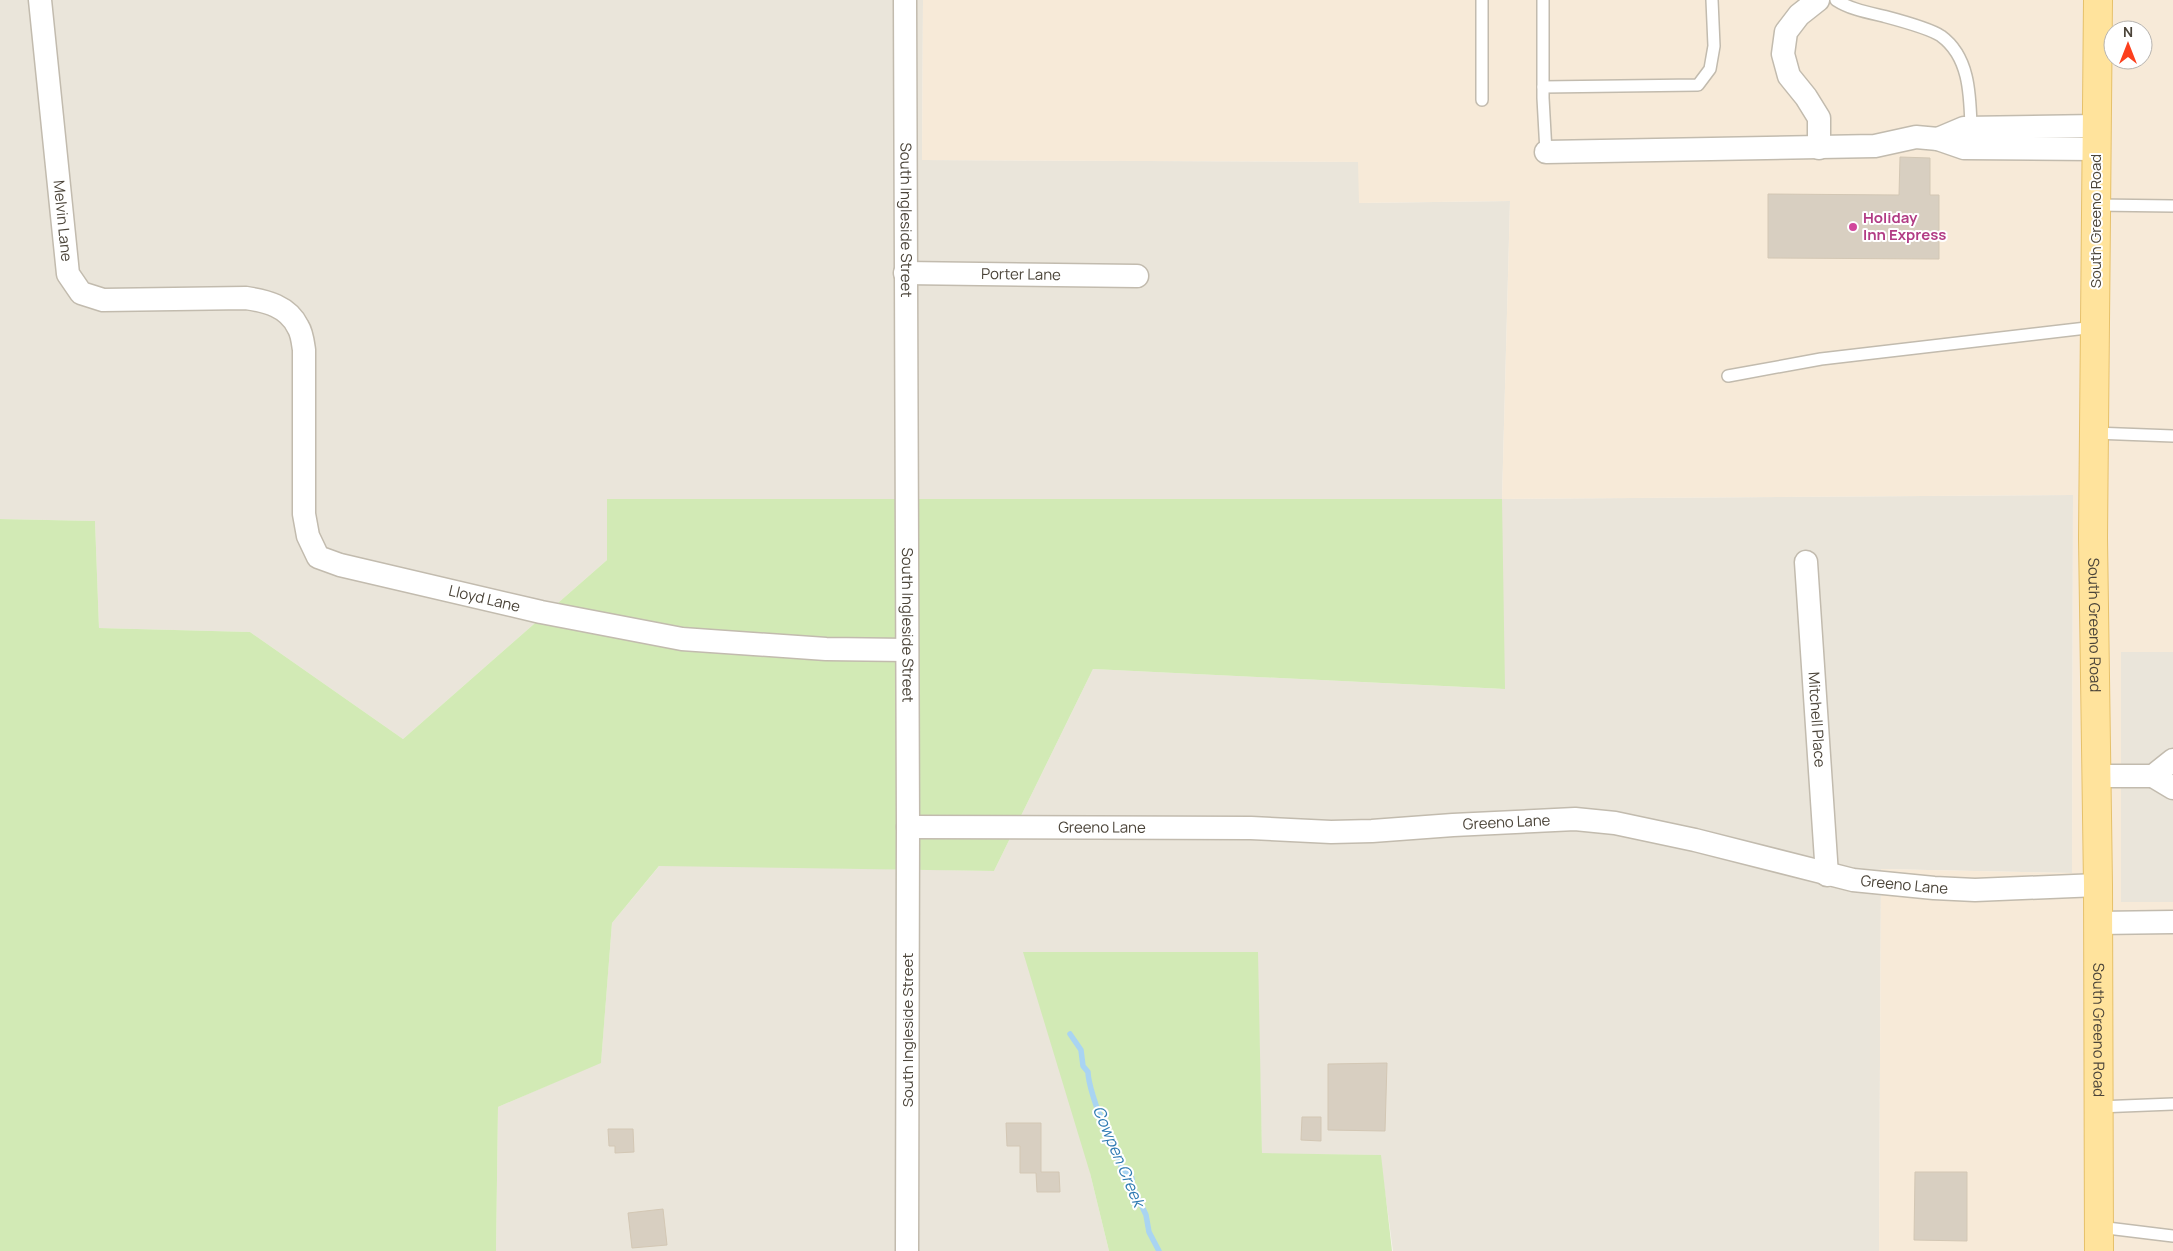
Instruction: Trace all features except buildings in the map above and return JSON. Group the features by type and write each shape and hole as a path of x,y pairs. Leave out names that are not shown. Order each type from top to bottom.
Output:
{"main road":[{"name":"South Greeno Road","path":"2098,0 2093,538 2098,885 2099,1239"}],"street":[{"name":"Melvin Lane","path":"40,0 68,274 81,294 104,300 246,298 266,301 285,310"},
{"name":"South Ingleside Street","path":"905,0 908,827 907,1251"},
{"path":"1818,0 1799,15 1786,32 1783,54 1790,76 1819,118 1820,148"},
{"path":"1938,138 1964,128 2096,137"},
{"path":"1546,152 1875,146 1916,137 1938,138 1964,148 2096,137"},
{"name":"Porter Lane","path":"905,273 1138,276"},
{"name":"Lloyd Lane","path":"285,310 299,327 304,350 304,514 308,536 318,557 340,565 541,612 682,639 826,649 907,650"},
{"name":"Mitchell Place","path":"1806,562 1827,875"},
{"path":"2153,776 2173,760"},
{"path":"2096,776 2153,776 2173,788"},
{"name":"Greeno Lane","path":"908,827 1251,828 1372,832 1462,824 1575,819 1615,823 1695,840 1827,875 1853,880 1975,890 2098,885"},
{"path":"2098,923 2173,922"}],"lane":[{"path":"1482,0 1482,100"},
{"path":"1543,0 1543,87 1546,152"},
{"path":"1543,87 1698,85 1710,69 1714,46 1712,0"},
{"path":"1836,0 1846,7 1900,21 1940,36 1954,48 1968,76 1972,128"},
{"path":"2096,205 2173,206"},
{"path":"1728,376 1822,359 2095,327"},
{"path":"2094,433 2173,436"},
{"path":"2098,1107 2173,1104"},
{"path":"2099,1239 2173,1236"}],"shaded area":[{"path":"0,0 923,0 922,160 1359,162 1359,203 1510,201 1502,499 2073,495 2072,873 1881,869 1879,1251 1393,1251 1380,1155 1262,1154 1257,952 1090,1173 1109,1251 496,1251 498,1107 601,1062 612,923 660,865 994,871 1093,669 1504,689 607,499 607,560 403,739 250,632 99,628 95,521 0,519"},
{"path":"923,0 2173,0 2173,652 2121,652 2121,902 2173,902 2173,1251 1879,1251 1881,869 2072,873 2073,495 1502,499 1510,201 1359,203 1358,162 922,160"},
{"path":"2121,652 2173,652 2173,902 2121,902"}],"green space":[{"path":"607,499 1502,499 1505,689 1093,669 994,871 659,866 612,923 601,1063 498,1107 496,1251 0,1251 0,519 95,521 99,628 250,632 403,739 607,560"},
{"path":"1023,952 1258,952 1262,1153 1381,1155 1392,1251 1109,1251 1090,1173"}],"waterway":[{"name":"Cowpen Creek","path":"1070,1034 1081,1050 1083,1066 1088,1072 1096,1104 1115,1154 1121,1162 1121,1167 1132,1178 1132,1185 1146,1215 1149,1232 1159,1251"}],"place":[{"name":"Holiday Inn Express","path":"1853,227"}]}
